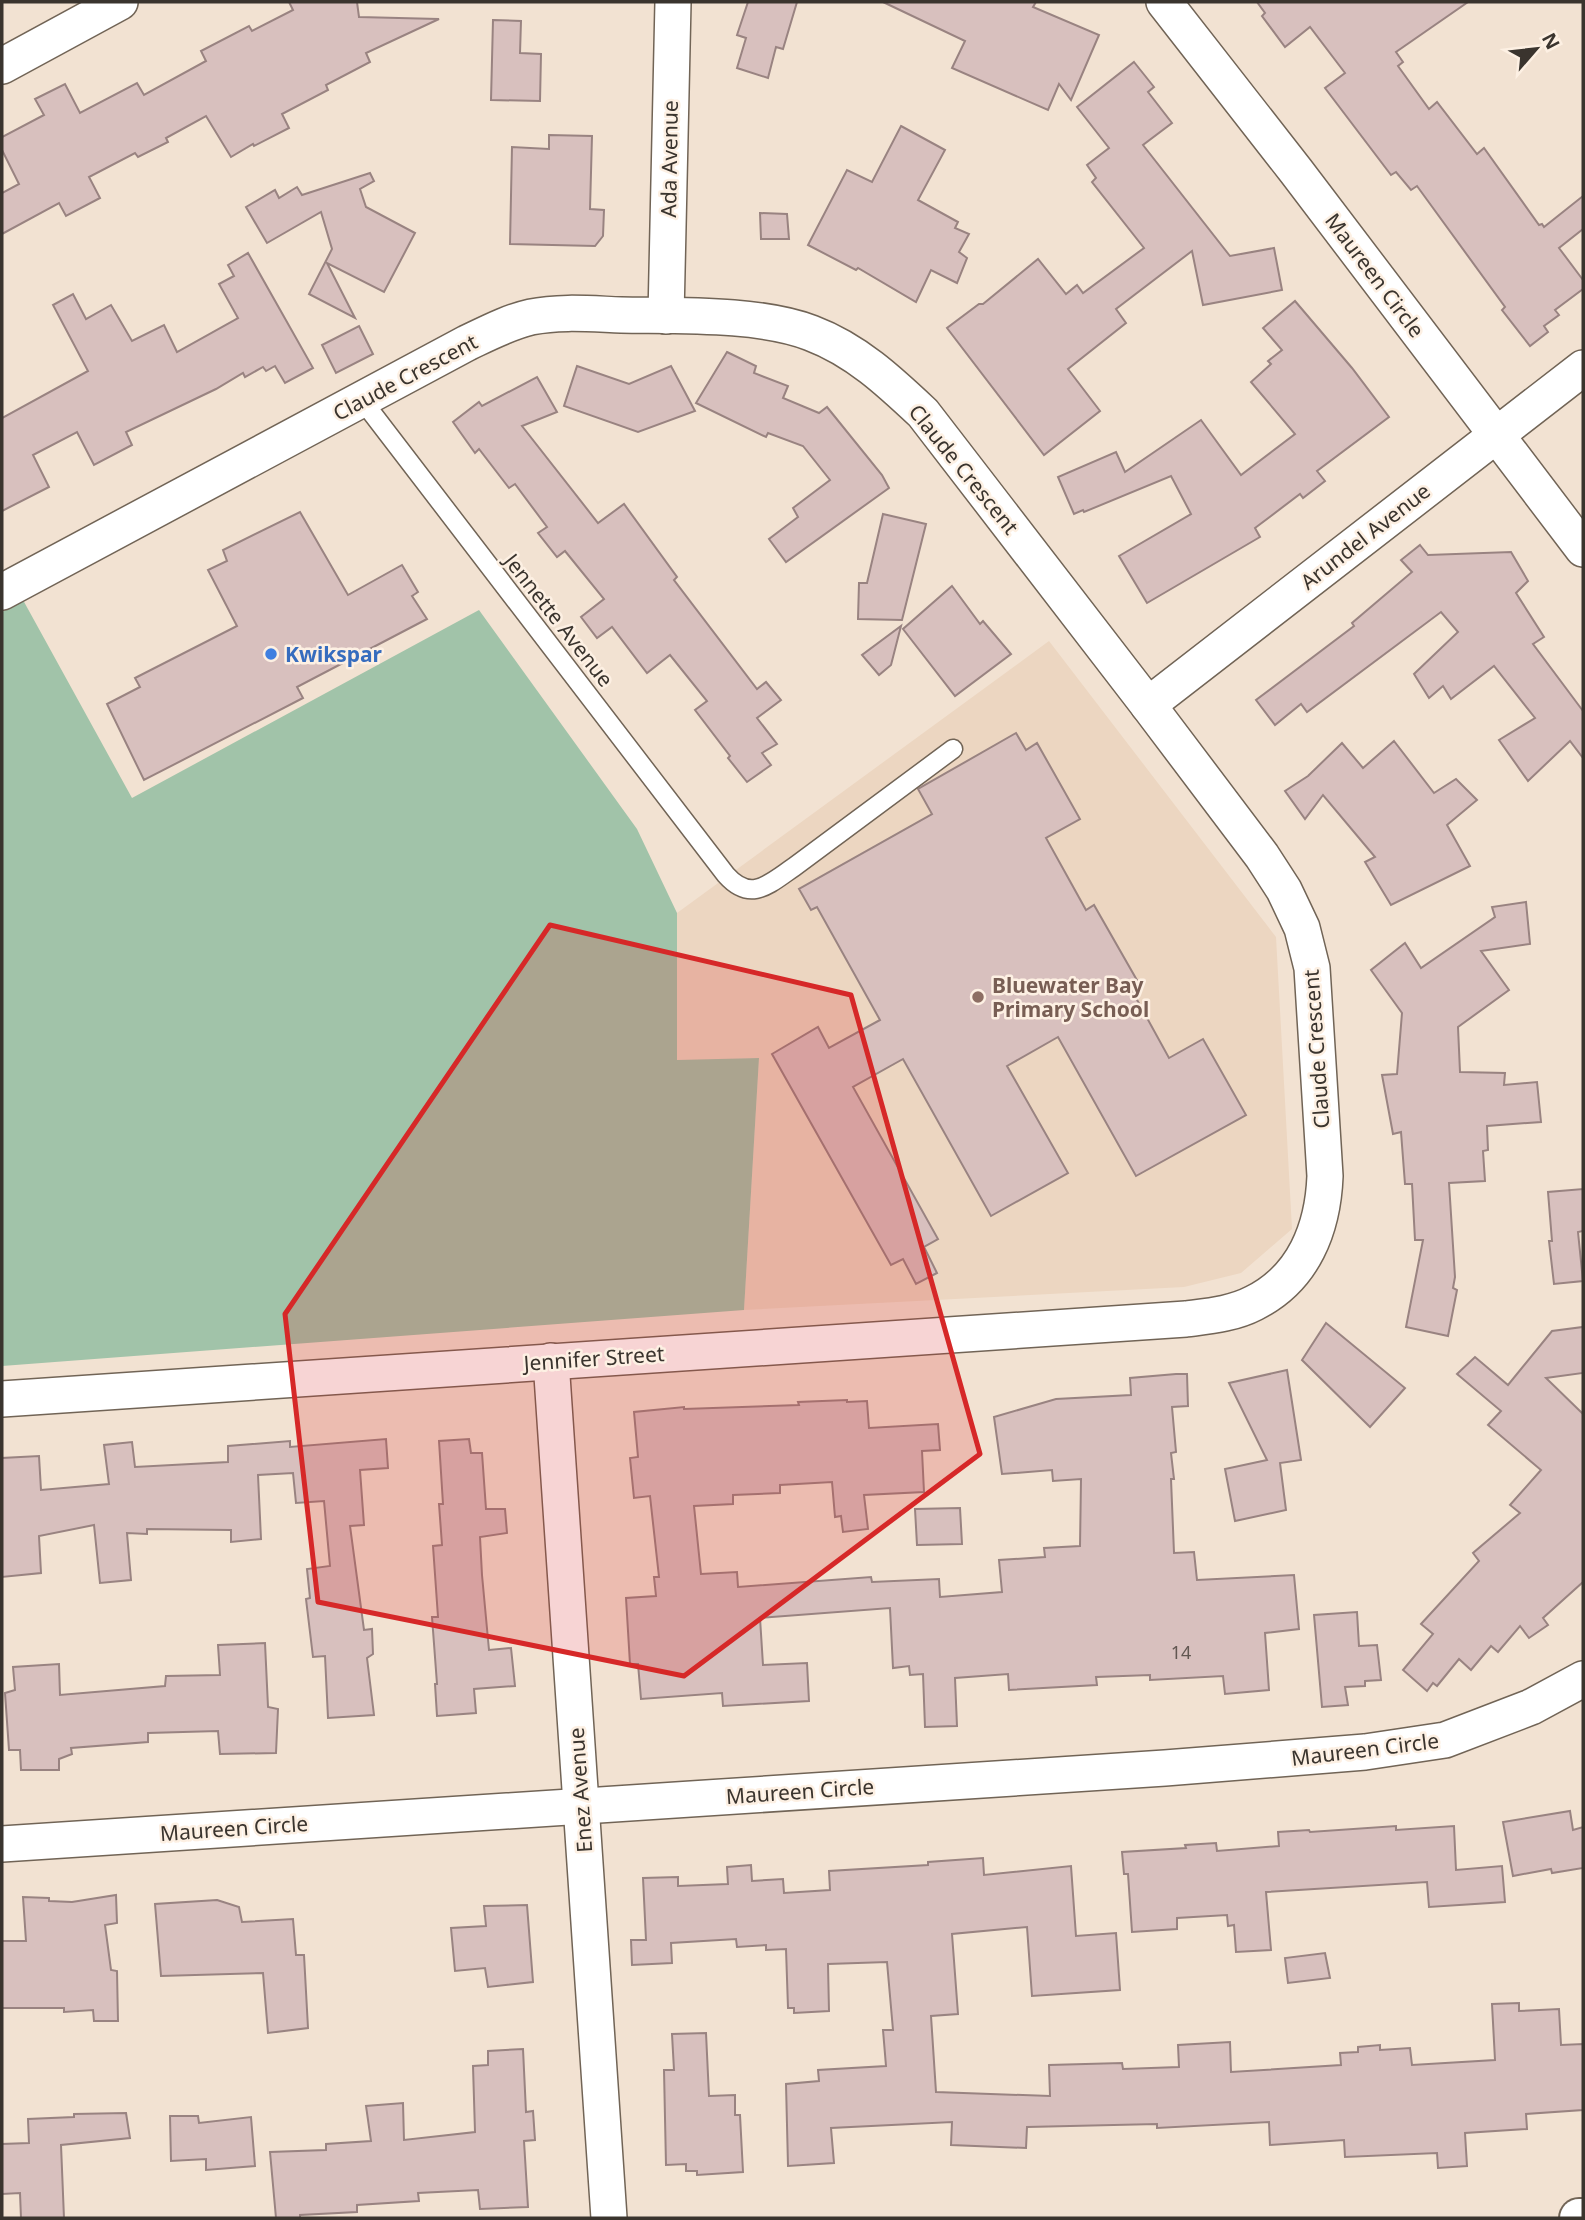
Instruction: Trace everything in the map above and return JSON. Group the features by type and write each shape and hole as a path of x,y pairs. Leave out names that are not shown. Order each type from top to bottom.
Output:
{"street":[{"path":"2,66 120,2"},
{"name":"Ada Avenue","path":"666,316 673,2"},
{"name":"Maureen Circle","path":"1164,2 1583,549"},
{"name":"Claude Crescent","path":"2,592 467,343 531,317 570,314 771,322 811,333 847,350 882,374 923,413 1262,856 1284,890 1302,928 1312,968 1325,1176 1324,1203 1315,1236 1297,1267 1274,1290 1254,1303 1222,1315 1186,1319"},
{"name":"Arundel Avenue","path":"1148,705 1583,368"},
{"name":"Jennifer Street","path":"2,1399 1186,1319"},
{"name":"Enez Avenue","path":"551,1361 609,2218"},
{"name":"Maureen Circle","path":"2,1844 1166,1768 1405,1748 1477,1730 1531,1707 1583,1679"}],"lane":[{"name":"Jennette Avenue","path":"362,400 737,886 752,890 762,887 794,867 953,750"}],"highlighted area":[{"path":"550,925 851,995 980,1454 684,1676 318,1602 285,1314"}],"shaded area":[{"name":"Bluewater Bay Primary School","path":"1049,641 1276,937 1292,1229 1241,1273 1184,1287 744,1310 759,1058 677,1061 677,913"}],"green space":[{"path":"23,600 132,798 479,610 637,829 677,913 677,1060 759,1058 744,1310 2,1366 2,612"}],"building":[{"path":"289,2 357,2 359,17 439,19 366,53 370,62 326,85 328,90 282,114 289,128 254,146 253,144 231,157 206,116 166,138 168,142 138,157 135,153 89,177 100,198 66,216 59,203 2,234 2,193 19,184 2,150 2,137 44,115 35,99 65,84 80,113 137,83 144,95 206,61 201,51 249,26 252,31 293,10"},
{"path":"748,2 797,2 783,49 776,47 768,78 737,68 746,38 737,35"},
{"path":"883,2 1036,2 1033,7 1099,35 1071,100 1059,84 1048,110 952,68 965,41"},
{"path":"1257,2 1468,2 1396,52 1403,62 1398,66 1429,109 1437,102 1477,154 1484,148 1539,225 1544,227 1583,196 1583,229 1559,248 1583,280 1583,289 1555,310 1559,315 1544,326 1548,332 1530,346 1502,310 1505,307 1417,186 1411,190 1396,172 1391,175 1325,88 1345,73 1310,27 1285,47 1262,16 1265,13"},
{"path":"493,20 521,21 520,53 541,54 540,101 491,100"},
{"path":"1134,62 1154,87 1148,92 1172,123 1143,145 1230,256 1274,248 1282,290 1203,305 1192,251 1116,309 1126,323 1068,369 1100,411 1044,455 947,328 979,304 983,304 1038,259 1066,294 1077,285 1083,293 1144,248 1092,182 1096,178 1087,165 1109,148 1077,107"},
{"path":"901,126 945,150 918,200 958,222 955,228 969,234 959,252 967,258 957,283 931,270 916,302 858,268 856,270 808,245 847,170 872,182"},
{"path":"549,135 592,136 590,209 604,210 603,236 595,246 510,244 512,147 549,149"},
{"path":"370,173 374,181 360,189 366,207 415,233 384,292 327,263 355,318 309,294 332,249 321,212 267,243 246,207 275,190 279,198 297,187 302,195"},
{"path":"760,213 787,214 789,239 761,239"},
{"path":"248,253 313,368 285,383 275,366 266,371 263,367 245,377 243,373 216,389 126,432 132,445 94,465 77,432 33,455 49,487 2,511 2,418 88,371 53,305 73,294 86,319 111,305 132,341 164,325 177,352 238,318 219,284 234,276 228,265"},
{"path":"1295,301 1352,368 1389,417 1317,471 1325,481 1303,498 1300,494 1255,528 1260,537 1147,603 1119,556 1191,514 1171,476 1074,514 1058,477 1116,452 1125,472 1201,420 1241,475 1295,434 1251,382 1271,364 1268,361 1282,350 1263,328"},
{"path":"359,326 373,354 336,373 322,345"},
{"path":"727,352 756,366 754,373 788,386 783,398 819,413 827,407 882,475 889,488 786,562 769,539 798,517 793,508 830,480 803,446 768,433 766,437 696,403"},
{"path":"577,366 629,384 671,366 695,411 638,432 564,406"},
{"path":"537,377 557,412 522,426 598,523 624,504 677,577 674,580 757,689 766,682 781,700 757,718 777,744 762,753 771,765 747,782 695,710 707,701 670,655 647,673 612,627 597,638 581,617 604,599 565,551 557,557 538,533 547,527 515,484 509,488 479,449 475,453 453,422 479,402 482,406"},
{"name":"Kwikspar","path":"300,512 348,595 402,565 418,592 412,596 427,619 297,687 303,698 144,780 107,704 140,687 135,678 237,626 208,570 227,561 223,550"},
{"path":"883,514 926,524 902,620 858,619 859,583 867,583"},
{"path":"1420,545 1428,555 1511,552 1528,581 1516,593 1544,637 1533,644 1583,711 1583,758 1570,741 1528,781 1499,740 1535,718 1494,666 1451,699 1443,686 1429,698 1414,674 1458,632 1441,612 1307,712 1301,704 1275,725 1256,700 1354,626 1352,623 1412,572 1401,560"},
{"path":"952,586 980,624 983,621 1011,654 955,696 903,629"},
{"path":"901,626 891,665 879,675 862,655"},
{"path":"1016,733 1026,750 1037,743 1080,819 1046,838 1086,910 1094,905 1138,982 1130,987 1169,1058 1203,1039 1246,1115 1136,1176 1058,1037 1007,1066 1068,1173 991,1216 903,1059 853,1087 938,1239 924,1247 937,1273 916,1284 903,1259 891,1265 772,1054 818,1027 829,1048 880,1020 817,907 811,910 799,889 932,814 918,789"},
{"path":"1394,741 1434,793 1456,779 1477,800 1447,825 1470,866 1391,905 1365,862 1375,857 1323,795 1305,819 1285,791 1308,776 1342,743 1363,768"},
{"path":"1526,902 1530,944 1481,951 1509,990 1458,1027 1460,1072 1505,1073 1504,1085 1537,1082 1541,1122 1487,1126 1488,1150 1483,1151 1485,1181 1449,1183 1455,1277 1453,1288 1457,1290 1448,1336 1406,1327 1423,1240 1415,1240 1412,1184 1405,1184 1401,1132 1393,1134 1382,1075 1397,1074 1402,1013 1371,970 1405,943 1421,968 1495,917 1492,907"},
{"path":"1583,1189 1583,1231 1578,1232 1583,1281 1554,1284 1549,1241 1552,1241 1548,1192"},
{"path":"1326,1323 1405,1388 1370,1427 1302,1360"},
{"path":"1583,1327 1583,1373 1546,1378 1583,1414 1583,1582 1543,1618 1548,1625 1529,1638 1520,1626 1498,1652 1491,1646 1471,1670 1459,1659 1437,1686 1433,1683 1427,1691 1403,1670 1433,1634 1421,1624 1479,1561 1473,1553 1520,1513 1510,1505 1541,1470 1488,1425 1501,1411 1457,1374 1475,1357 1508,1385 1552,1331"},
{"path":"1287,1370 1301,1460 1280,1463 1286,1510 1235,1521 1225,1469 1267,1460 1229,1383"},
{"path":"1187,1374 1188,1406 1172,1407 1176,1452 1171,1453 1174,1479 1171,1479 1174,1553 1194,1552 1197,1580 1294,1575 1299,1629 1265,1633 1269,1690 1225,1694 1223,1676 1150,1680 1150,1675 1096,1677 1097,1685 1009,1690 1008,1674 955,1678 957,1726 925,1727 923,1674 910,1675 909,1666 893,1668 890,1608 760,1618 763,1665 807,1663 809,1701 723,1706 722,1693 641,1699 638,1664 630,1664 626,1598 656,1596 654,1577 659,1577 650,1496 634,1498 630,1458 638,1457 634,1412 684,1407 799,1405 798,1402 847,1400 867,1401 869,1428 938,1424 940,1450 922,1451 924,1492 864,1495 868,1529 843,1532 841,1516 835,1517 832,1482 780,1485 780,1493 733,1495 733,1504 694,1506 701,1574 737,1572 738,1587 871,1577 872,1582 939,1579 940,1597 1002,1592 999,1560 1045,1557 1044,1548 1080,1546 1081,1479 1053,1481 1052,1470 1002,1474 994,1417 1056,1399 1131,1395 1130,1378"},
{"path":"386,1439 388,1468 360,1470 364,1525 350,1526 364,1630 372,1629 373,1654 367,1658 374,1715 328,1718 325,1656 313,1657 306,1599 310,1598 307,1569 330,1566 324,1501 296,1503 293,1473 258,1475 261,1539 231,1542 231,1530 147,1529 147,1534 127,1533 131,1580 100,1583 94,1525 39,1536 41,1573 2,1577 2,1458 39,1456 41,1490 109,1484 104,1445 132,1442 135,1467 228,1462 228,1446 290,1441 290,1447"},
{"path":"469,1439 471,1453 482,1453 486,1509 505,1509 507,1533 480,1537 482,1575 489,1650 511,1648 515,1686 474,1689 476,1713 437,1716 432,1617 438,1617 433,1546 442,1545 439,1504 443,1504 439,1441"},
{"path":"960,1508 962,1544 917,1545 915,1509"},
{"path":"1357,1612 1359,1646 1377,1645 1381,1680 1365,1681 1365,1686 1345,1687 1348,1705 1322,1707 1314,1615"},
{"path":"265,1643 268,1707 278,1709 276,1753 220,1754 218,1731 148,1733 148,1742 71,1748 72,1754 59,1759 59,1770 21,1770 20,1750 9,1750 5,1693 15,1690 13,1667 59,1664 60,1695 165,1686 166,1676 220,1675 218,1645"},
{"path":"1570,1811 1573,1830 1583,1827 1583,1868 1552,1873 1551,1869 1513,1876 1503,1822"},
{"path":"1396,1826 1396,1830 1454,1826 1456,1870 1502,1866 1505,1902 1429,1907 1427,1882 1266,1892 1271,1950 1236,1952 1234,1925 1228,1926 1227,1915 1177,1918 1177,1929 1132,1932 1128,1874 1124,1874 1122,1852 1186,1848 1185,1845 1216,1843 1217,1851 1279,1846 1278,1832"},
{"path":"983,1858 984,1875 1071,1866 1076,1936 1116,1933 1120,1990 1032,1996 1027,1927 952,1934 958,2014 931,2016 936,2092 1050,2096 1049,2065 1122,2063 1123,2069 1179,2067 1178,2045 1230,2042 1231,2072 1341,2065 1340,2053 1358,2052 1358,2047 1380,2045 1380,2050 1410,2048 1412,2065 1495,2060 1492,2004 1519,2003 1519,2011 1559,2009 1561,2045 1583,2044 1583,2110 1526,2114 1527,2129 1465,2133 1467,2166 1438,2168 1437,2153 1345,2157 1344,2140 1270,2145 1269,2122 1157,2128 1157,2124 1027,2127 1026,2148 951,2145 952,2122 831,2128 834,2163 788,2166 786,2084 819,2081 818,2070 886,2066 883,2030 893,2030 887,1962 828,1964 829,2011 794,2013 794,2008 788,2008 786,1949 766,1950 766,1945 737,1947 736,1939 671,1943 672,1963 632,1965 631,1940 646,1940 643,1878 678,1877 678,1886 728,1884 727,1867 751,1865 752,1881 783,1879 784,1893 830,1890 829,1871 928,1865 928,1862"},
{"path":"116,1895 117,1923 105,1925 111,1970 117,1971 118,2021 94,2021 93,2010 64,2012 64,2008 2,2008 2,1941 26,1941 23,1897 72,1902"},
{"path":"217,1900 239,1907 242,1922 293,1919 296,1955 304,1955 308,2028 268,2033 263,1973 161,1976 155,1904"},
{"path":"527,1905 533,1982 488,1987 485,1968 455,1971 451,1928 486,1926 484,1906"},
{"path":"1325,1953 1330,1978 1288,1983 1285,1958"},
{"path":"706,2033 709,2096 735,2095 735,2115 740,2115 743,2172 697,2175 697,2171 686,2171 686,2164 666,2165 664,2070 674,2070 672,2034"},
{"path":"523,2049 526,2112 533,2111 535,2140 524,2141 528,2207 480,2209 478,2190 418,2193 419,2201 357,2205 357,2212 276,2218 270,2152 326,2150 326,2144 371,2141 366,2106 403,2103 404,2140 475,2132 473,2066 488,2065 488,2051"},
{"path":"126,2113 130,2138 61,2145 64,2218 21,2218 20,2193 2,2194 2,2144 29,2143 28,2119 74,2117 74,2114"},
{"path":"170,2116 198,2116 199,2123 251,2117 255,2166 206,2170 206,2159 171,2161"}],"place":[{"name":"Kwikspar","path":"271,654"},
{"name":"Bluewater Bay Primary School","path":"978,997"}]}
